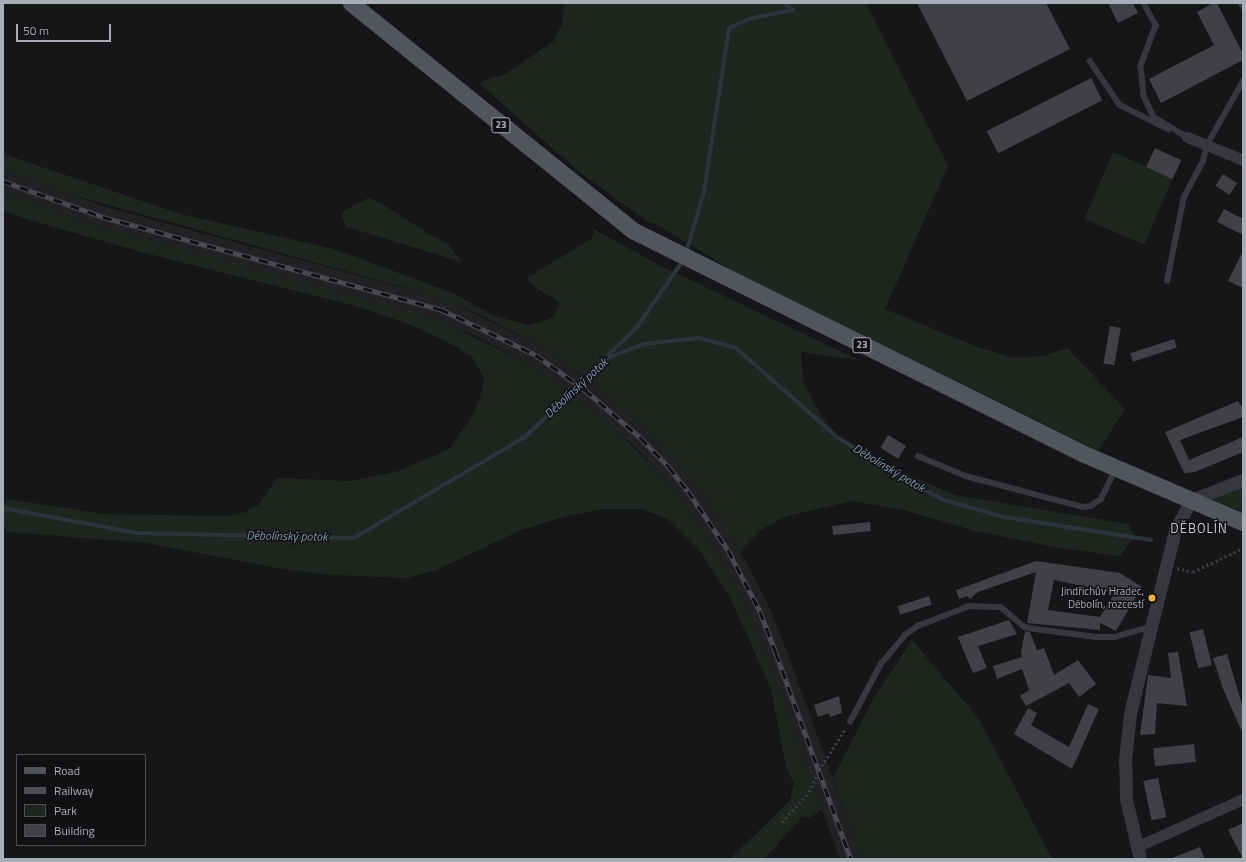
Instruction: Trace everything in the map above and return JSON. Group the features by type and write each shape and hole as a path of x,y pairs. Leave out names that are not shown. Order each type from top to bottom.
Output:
{"main road":[{"name":"23","path":"352,3 607,211 654,243 1116,468 1243,522"}],"street":[{"path":"1186,137 1243,160"},
{"path":"1243,480 1191,500 1175,530 1130,713 1124,760 1126,799 1138,853 1243,799"}],"lane":[{"path":"1144,3 1156,26 1141,66 1144,96 1154,117 1186,137"},
{"path":"1090,61 1120,105 1186,137"},
{"path":"1167,281 1184,197 1203,161 1207,145 1243,81"},
{"path":"918,456 972,478 1083,507 1091,506 1101,499 1116,468"},
{"path":"850,722 881,664 905,635 918,626 969,606 1000,607 1026,627 1034,629 1089,636 1115,636 1150,627"}],"path":[{"path":"1166,565 1193,572 1243,548"},
{"path":"782,822 809,792 819,770 850,722"}],"shaded area":[{"path":"3,170 106,207 444,299 541,346 591,382 648,431 676,460 697,485 737,545 769,607 786,649 862,859 840,859 767,657 750,616 719,555 680,497 661,474 633,445 578,399 530,364 470,333 100,227 3,192"}],"green space":[{"path":"564,3 866,3 948,166 885,309 978,347 1013,358 1044,356 1067,348 1125,409 1098,451 735,272 654,223 648,222 579,172 480,84 484,80 505,74 554,41 562,24"},
{"path":"1113,152 1173,177 1144,245 1084,219"},
{"path":"3,154 181,214 334,249 453,293 494,316 530,325 552,318 559,307 559,302 536,288 527,278 591,239 594,233 592,228 661,266 861,361 801,352 803,381 819,412 842,441 877,461 955,495 1128,524 1135,537 1120,556 1060,548 975,531 904,510 852,501 783,517 761,530 740,551 697,485 648,431 591,382 541,346 479,314 410,289 69,194 3,170"},
{"path":"3,192 100,227 436,319 530,364 565,389 608,423 661,474 680,497 719,555 750,616 767,657 822,809 811,817 802,817 764,859 730,859 790,800 794,784 786,766 771,689 730,597 700,551 668,519 642,509 603,509 563,517 519,531 434,571 407,578 333,575 282,569 147,543 8,532 3,525 3,504 7,499 104,514 226,516 246,512 258,505 277,478 351,481 399,471 449,449 471,419 480,398 484,378 472,357 455,346 411,325 356,306 145,253 33,221 3,211"},
{"path":"368,198 382,204 432,236 447,243 462,262 347,227 342,219 342,212"},
{"path":"1243,485 1243,512 1211,499"},
{"path":"912,640 979,719 1052,859 862,859 833,778 875,696"}],"building":[{"path":"917,3 1046,3 1070,49 967,101"},
{"path":"1108,3 1133,3 1138,13 1118,23"},
{"path":"1213,3 1217,3 1243,54 1243,60 1161,103 1149,79 1214,45 1197,12"},
{"path":"1091,78 1102,100 998,153 987,131"},
{"path":"1155,148 1181,160 1172,179 1146,167"},
{"path":"1223,174 1237,183 1230,195 1215,186"},
{"path":"1224,209 1243,219 1243,235 1217,222"},
{"path":"1243,251 1243,288 1228,281"},
{"path":"1110,326 1121,328 1114,365 1103,363"},
{"path":"1174,339 1177,348 1133,362 1130,353"},
{"path":"1238,401 1243,408 1243,417 1180,440 1189,460 1243,437 1243,452 1195,472 1184,473 1165,432"},
{"path":"888,435 906,446 898,459 880,448"},
{"path":"870,522 871,531 833,535 832,526"},
{"path":"1036,561 1120,573 1142,587 1116,631 1100,623 1100,630 1027,623 1036,572 978,592 970,599 967,596 959,599 956,590","holes":["1054,580 1115,593 1100,617 1048,610"]},
{"path":"929,596 932,605 900,615 898,606"},
{"path":"1009,620 1017,634 978,646 987,668 973,673 958,637"},
{"path":"1203,629 1212,665 1198,668 1189,632"},
{"path":"1025,631 1030,632 1037,650 1044,648 1054,675 1078,660 1096,684 1079,697 1069,683 1026,706 1020,696 1029,690 1022,669 997,679 993,666 1022,657 1021,652"},
{"path":"1178,652 1187,706 1157,703 1155,734 1140,735 1148,675 1171,678 1168,653"},
{"path":"1227,654 1243,708 1243,734 1223,689 1213,658"},
{"path":"839,696 842,713 830,717 829,713 818,717 814,705"},
{"path":"1088,704 1099,709 1072,769 1014,734 1028,708 1037,713 1031,725 1069,747"},
{"path":"1194,744 1196,762 1155,766 1153,748"},
{"path":"1158,778 1166,817 1152,820 1143,781"},
{"path":"1243,823 1243,859 1228,830"},
{"path":"1200,847 1205,859 1172,859 1172,858"}],"waterway":[{"path":"686,253 704,192 729,28 748,19 793,10 784,3"},
{"path":"606,357 637,327 684,259"},
{"name":"Děbolínský potok","path":"3,508 137,533 354,538 525,437 605,359 644,344 699,338 736,348 838,438 941,499 1004,517 1151,540"}],"railway":[{"path":"3,181 103,217 440,309 536,355 585,390 641,438 669,467 688,491 728,550 760,611 851,859"}],"place":[{"name":"Jindřichův Hradec, Děbolín, rozcestí","path":"1152,598"}],"district":[{"name":"DĚBOLÍN","path":"1199,528"}]}
